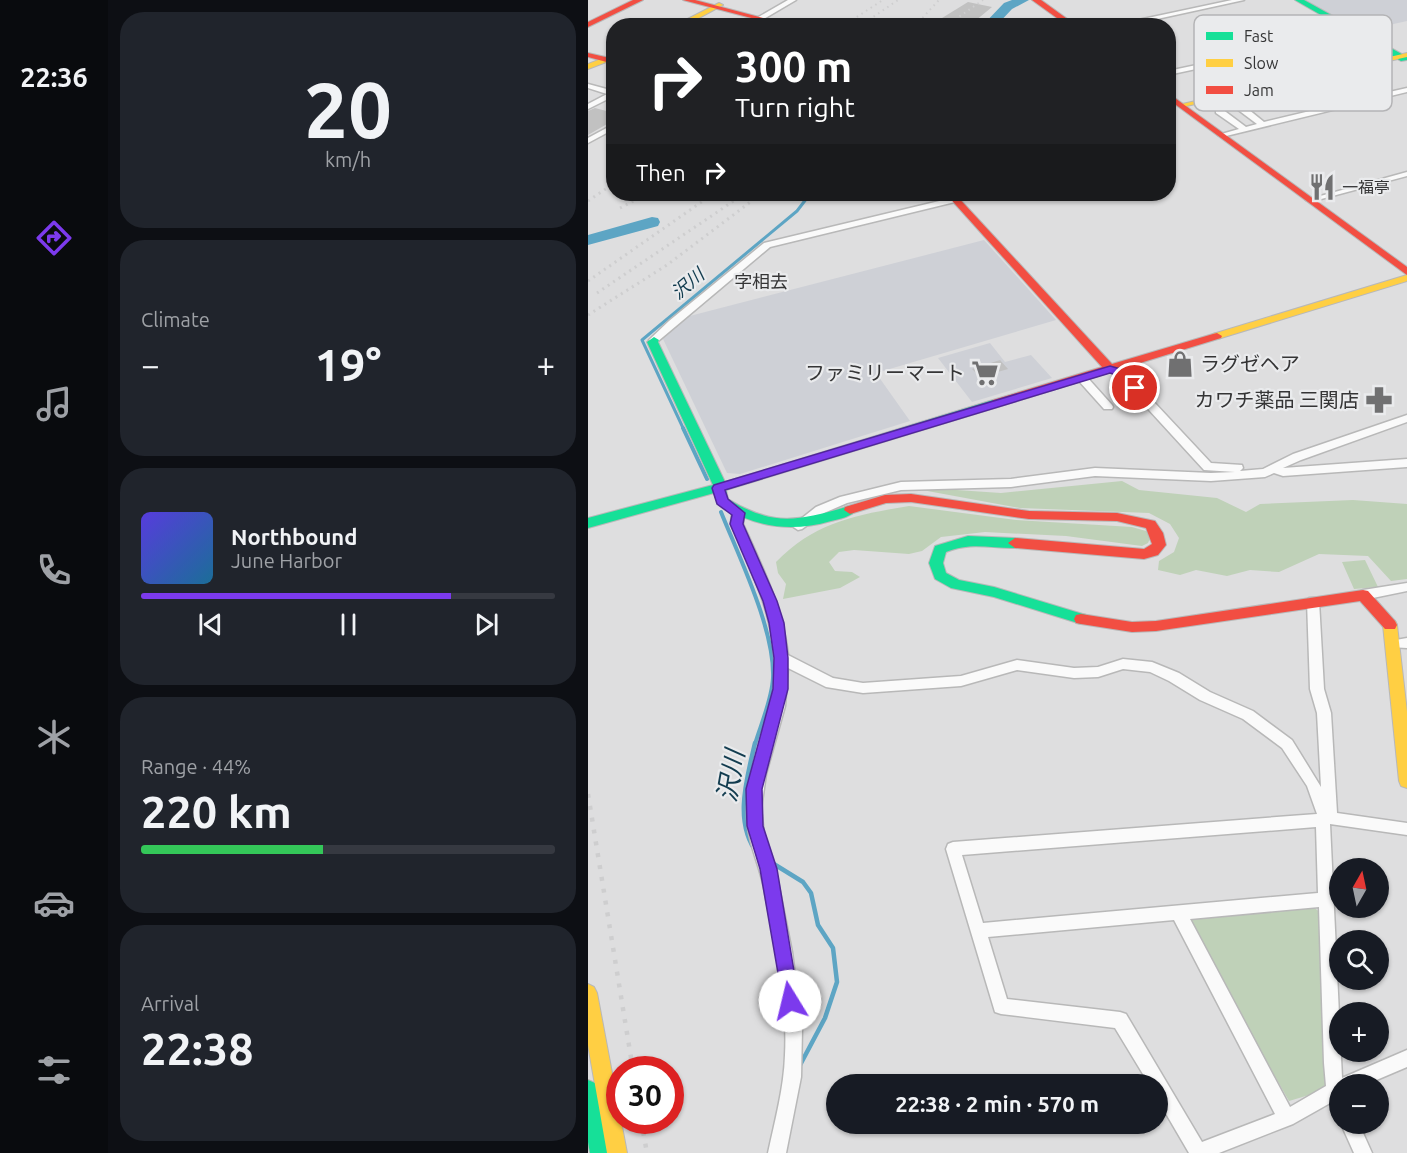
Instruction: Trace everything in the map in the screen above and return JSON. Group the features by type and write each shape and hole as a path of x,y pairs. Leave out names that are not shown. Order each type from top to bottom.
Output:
{"main road":[{"path":"588,25 639,0"},
{"path":"687,0 759,18"},
{"path":"694,18 729,0"},
{"path":"1036,0 1062,18"},
{"path":"1299,0 1325,15"},
{"path":"588,55 606,58"},
{"path":"588,67 606,61"},
{"path":"1176,101 1407,272"},
{"path":"1182,105 1194,102"},
{"path":"958,201 1110,369"},
{"path":"588,523 718,488 1407,278"},
{"path":"654,340 652,342 718,480 722,501 738,513 755,520 798,526 825,520 889,498 915,498 1029,515 1125,518 1144,521 1153,527 1158,535 1159,545 1153,552 1132,555 1045,544 972,539 956,541 940,549 936,563 940,576 956,584 994,592 1108,625 1156,626 1363,595 1379,610 1391,626 1400,644 1407,781"},
{"path":"588,993 592,1036 617,1153"},
{"path":"588,1090 600,1153"}],"street":[{"path":"759,18 793,0"},
{"path":"1153,18 1238,1 1245,7"},
{"path":"1176,71 1194,67"},
{"path":"588,86 606,91"},
{"path":"1392,94 1407,90"},
{"path":"588,107 606,97"},
{"path":"1219,111 1244,129"},
{"path":"1245,111 1263,125"},
{"path":"1221,135 1321,111"},
{"path":"588,141 606,131"},
{"path":"1310,200 1407,174"},
{"path":"654,340 767,245 934,201"},
{"path":"1110,369 1120,372 1208,467 1283,472 1407,463"},
{"path":"1082,378 1108,407"},
{"path":"798,526 820,510 844,500 901,486 1011,483 1095,472 1211,477 1265,473 1297,457 1407,418"},
{"path":"738,513 737,524 777,623 781,658 781,689 754,789 755,826 768,869 794,1023 792,1076 777,1153"},
{"path":"1363,595 1407,587"},
{"path":"1313,601 1317,689 1324,712 1332,1063 1336,1074"},
{"path":"781,658 831,683 863,688 961,681 1017,665 1074,673 1098,672 1123,664 1152,667 1205,696 1248,715 1280,738 1302,764 1313,783 1326,819"},
{"path":"1329,1097 1287,1118 1199,1153 1120,1020 1002,1006 953,849 1326,819 1407,829"},
{"path":"978,931 1327,899"},
{"path":"1179,914 1287,1118"},
{"path":"1375,1074 1407,1058"},
{"path":"1354,1134 1363,1153"}],"shaded area":[{"path":"1304,0 1407,0 1407,21 1392,24 1392,15 1332,15"},
{"path":"984,240 1056,320 876,373 910,421 740,474 727,473 663,339 682,318"},
{"path":"990,343 1005,362 1031,355 1052,378 972,402 938,358"}],"green space":[{"path":"1122,481 1139,490 1217,498 1246,512 1260,504 1353,500 1407,504 1407,579 1391,581 1368,556 1319,554 1279,572 1250,570 1227,576 1196,570 1180,575 1158,570 1159,561 1174,552 1179,538 1170,524 1149,513 1020,508 922,490 927,488 1001,493"},
{"path":"909,506 1016,520 1132,527 1146,531 1151,536 1148,543 1142,546 1066,536 985,532 941,537 922,551 909,554 854,550 839,552 829,562 835,571 852,572 860,577 840,588 783,599 786,584 778,573 776,562 791,548 837,522"},
{"path":"1365,560 1378,587 1354,589 1342,562"},
{"path":"1311,905 1322,914 1326,1090 1289,1101 1188,924 1189,916"}],"building":[{"path":"968,2 992,7 979,18 942,18"},
{"path":"595,108 606,111 606,125 588,135 588,111"},
{"name":"ファミリーマート","path":"1000,360 1008,369 980,377 972,369"}],"waterway":[{"path":"996,18 1008,6 1023,0"},
{"name":"沢川","path":"684,430 642,340 797,211 805,201"},
{"path":"588,240 652,222"},
{"name":"沢川","path":"683,428 707,479"},
{"name":"沢川","path":"721,512 755,594 772,659 771,694 755,744"},
{"name":"沢川","path":"755,743 746,785 744,814 750,842 758,854"},
{"name":"沢川","path":"769,861 803,882 811,893 818,925 833,948 837,982 825,1018 799,1067"}],"railway":[{"path":"855,18 883,0"},
{"path":"872,18 898,0"},
{"path":"922,18 939,0"},
{"path":"957,18 983,0"},
{"path":"588,201 606,189"},
{"path":"620,208 634,201"},
{"path":"588,281 703,201"},
{"path":"597,293 734,201"},
{"path":"588,315 667,265 752,201"},
{"path":"588,794 631,1056"},
{"path":"644,1134 647,1153"}],"traffic: fast":[{"path":"1299,0 1326,15"},
{"path":"1392,52 1404,59"},
{"path":"654,340 652,342 718,480 722,501 753,517 784,524 817,521 850,510"},
{"path":"588,523 718,488 997,403"},
{"path":"1015,543 968,541 940,549 936,563 940,576 956,584 994,592 1081,619"},
{"path":"588,1090 600,1153"}],"traffic: slow":[{"path":"693,18 719,5"},
{"path":"1392,58 1407,55"},
{"path":"588,67 606,59"},
{"path":"1182,105 1194,102"},
{"path":"1217,336 1407,278"},
{"path":"1390,625 1407,781"},
{"path":"588,993 617,1153"}],"traffic: jam":[{"path":"588,25 639,0"},
{"path":"687,0 759,18"},
{"path":"1036,0 1062,18"},
{"path":"588,55 606,60"},
{"path":"1176,101 1407,272"},
{"path":"956,201 1110,369"},
{"path":"997,403 1217,336"},
{"path":"850,510 885,499 911,498 1029,515 1117,517 1150,524 1156,533 1159,545 1153,552 1144,554 1015,543"},
{"path":"1081,619 1132,627 1156,626 1363,595 1390,625"}],"place":[{"name":"一福亭","path":"1322,187"},
{"name":"ラグゼヘア","path":"1180,364"},
{"name":"ファミリーマート","path":"985,373"},
{"name":"カワチ薬品 三関店","path":"1379,400"}],"district":[{"name":"字相去","path":"761,282"}],"route":[{"path":"790,1001 768,869 755,826 754,789 781,689 781,658 777,623 737,524 738,513 722,501 718,488 1110,369 1120,372 1135,388"}]}
